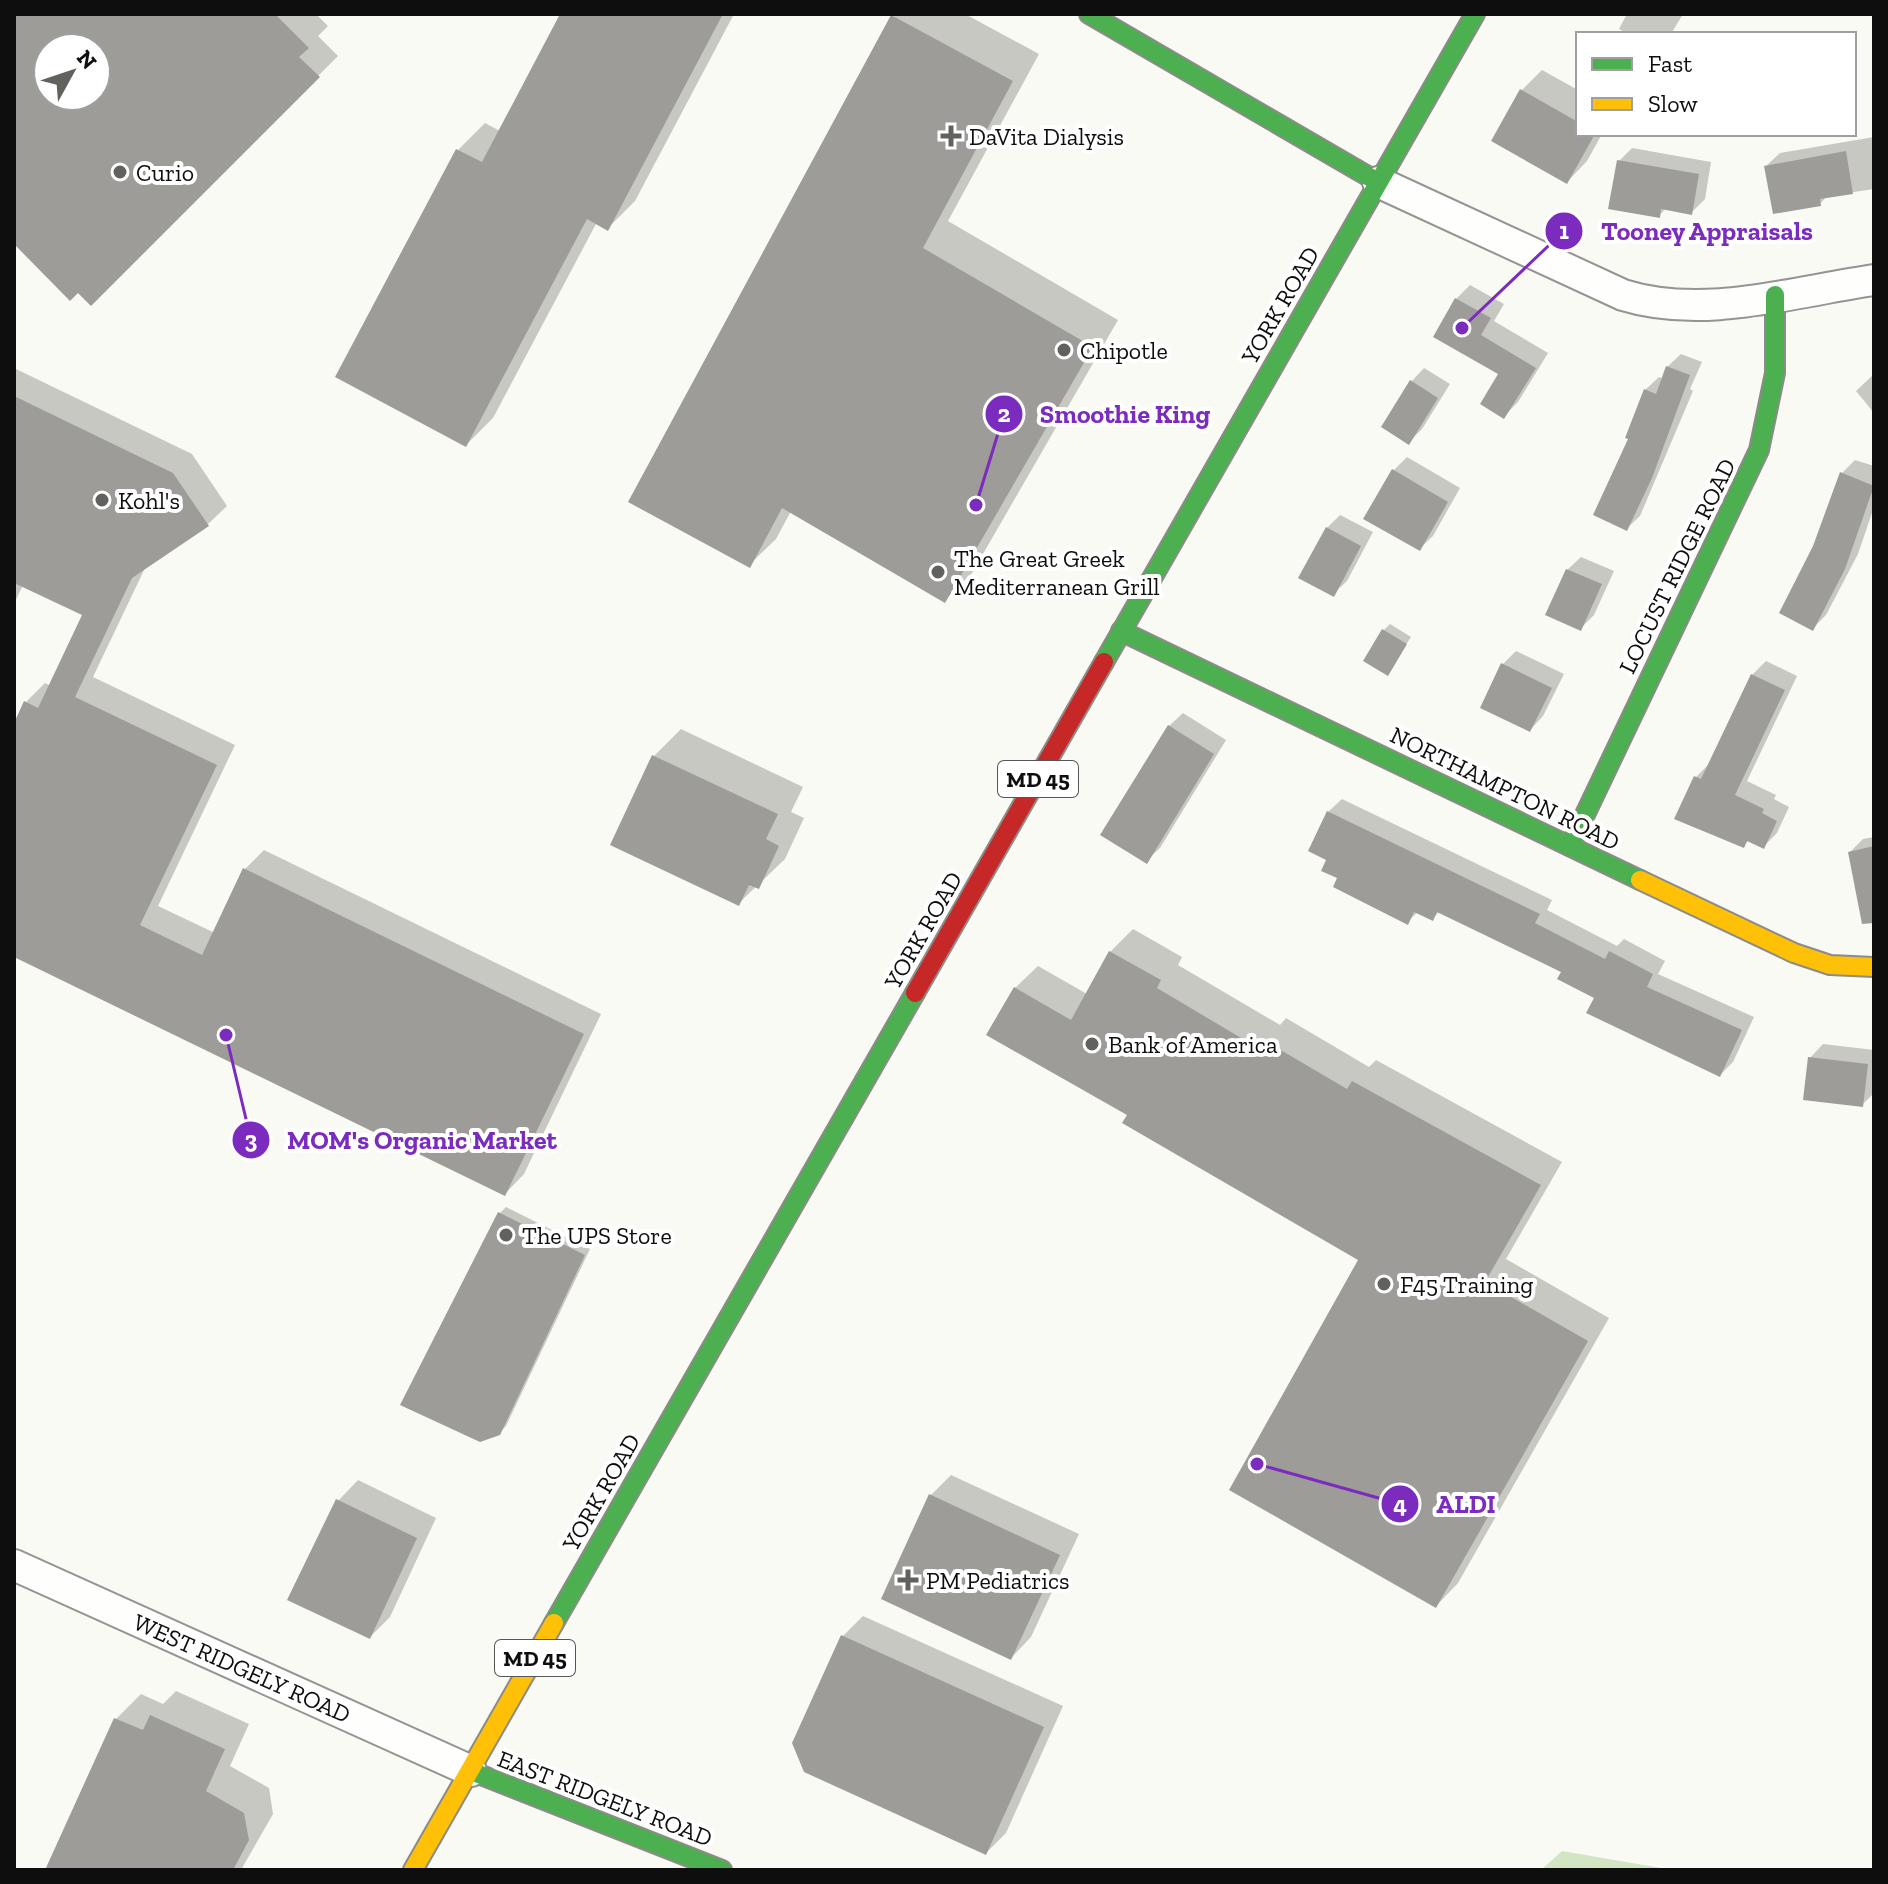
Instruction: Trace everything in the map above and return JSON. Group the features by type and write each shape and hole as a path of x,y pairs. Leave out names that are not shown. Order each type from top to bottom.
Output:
{"main road":[{"path":"1089,14 1378,182"},
{"name":"YORK ROAD","path":"413,1870 1475,14"},
{"name":"LOCUST RIDGE ROAD","path":"1570,846 1759,450 1773,406 1779,360 1775,295"},
{"name":"NORTHAMPTON ROAD","path":"1121,631 1794,953 1830,965 1874,967"},
{"name":"EAST RIDGELY ROAD","path":"471,1771 722,1870"}],"street":[{"path":"1378,182 1623,295 1652,304 1716,306 1874,280"},
{"name":"WEST RIDGELY ROAD","path":"14,1565 471,1771"}],"green space":[{"path":"1562,1851 1661,1868 1663,1870 1541,1870"}],"building":[{"name":"Curio","path":"14,14 275,14 309,48 299,57 320,77 91,306 78,293 70,301 14,244"},
{"path":"560,14 723,14 608,231 587,219 466,447 335,377 456,149 482,162"},
{"path":"891,15 1013,81 923,248 1093,347 945,603 782,508 750,568 628,502"},
{"path":"1520,89 1576,121 1576,136 1594,136 1567,184 1491,141"},
{"path":"1846,151 1853,194 1820,199 1821,206 1773,214 1764,166"},
{"path":"1617,160 1699,174 1692,215 1661,209 1660,218 1608,209"},
{"path":"1455,298 1491,318 1481,335 1536,368 1504,419 1480,404 1498,374 1433,337"},
{"path":"1666,366 1690,375 1652,478 1627,531 1593,515 1628,439 1625,438 1644,389 1656,394"},
{"path":"1410,380 1438,398 1409,445 1381,427"},
{"path":"14,396 173,473 209,526 132,578 75,697 217,765 140,925 202,955 243,868 584,1034 505,1196 14,957 14,723 24,701 38,708 82,615 14,583"},
{"path":"1392,469 1448,502 1420,551 1363,519"},
{"path":"1840,472 1874,486 1845,569 1813,631 1779,613 1813,546"},
{"path":"1326,527 1361,546 1334,597 1298,578"},
{"path":"1566,569 1602,584 1581,631 1545,615"},
{"path":"1382,629 1407,644 1388,676 1363,661"},
{"path":"1501,663 1552,688 1530,732 1480,708"},
{"path":"1751,674 1785,690 1735,795 1764,809 1762,813 1777,821 1764,849 1747,841 1744,848 1674,819 1694,776 1701,779"},
{"path":"1168,725 1214,754 1147,864 1100,835"},
{"path":"652,755 778,814 766,839 779,846 759,889 749,885 739,906 610,845"},
{"path":"1327,811 1540,914 1535,923 1605,959 1609,951 1653,974 1647,987 1742,1030 1720,1077 1586,1013 1594,998 1557,979 1561,972 1437,912 1433,921 1414,912 1408,925 1333,887 1337,878 1321,871 1326,860 1308,851"},
{"path":"1874,846 1874,923 1862,924 1848,852"},
{"path":"1109,951 1161,980 1157,988 1258,1048 1262,1039 1347,1089 1352,1081 1541,1185 1485,1282 1588,1341 1436,1608 1229,1490 1358,1260 1122,1123 1127,1115 986,1035 1014,987 1071,1020"},
{"path":"1808,1057 1868,1064 1863,1107 1803,1100"},
{"path":"498,1212 585,1255 500,1435 480,1442 400,1405"},
{"path":"929,1494 1060,1555 1011,1660 881,1599"},
{"path":"336,1499 417,1538 370,1639 287,1600"},
{"path":"841,1635 1044,1727 986,1855 804,1772 792,1743"},
{"path":"150,1715 225,1749 206,1791 244,1813 249,1840 233,1870 45,1870 114,1718 143,1730"}],"traffic: fast":[{"path":"1089,14 1378,182"},
{"path":"1104,662 1475,14"},
{"path":"1570,846 1759,450 1775,373 1775,295"},
{"path":"1121,631 1640,880"},
{"path":"554,1623 915,993"},
{"path":"471,1771 722,1870"}],"traffic: slow":[{"path":"1640,880 1794,953 1830,965 1874,967"},
{"path":"413,1870 554,1623"}],"traffic: jam":[{"path":"915,993 1104,662"}],"place":[{"name":"DaVita Dialysis","path":"951,136"},
{"name":"Curio","path":"120,172"},
{"name":"Tooney Appraisals","path":"1462,328"},
{"name":"Chipotle","path":"1064,350"},
{"name":"Kohl's","path":"102,500"},
{"name":"Smoothie King","path":"976,505"},
{"name":"The Great Greek Mediterranean Grill","path":"938,572"},
{"name":"MOM's Organic Market","path":"226,1035"},
{"name":"Bank of America","path":"1092,1044"},
{"name":"The UPS Store","path":"506,1235"},
{"name":"F45 Training","path":"1384,1284"},
{"name":"ALDI","path":"1257,1464"},
{"name":"PM Pediatrics","path":"908,1580"}]}
